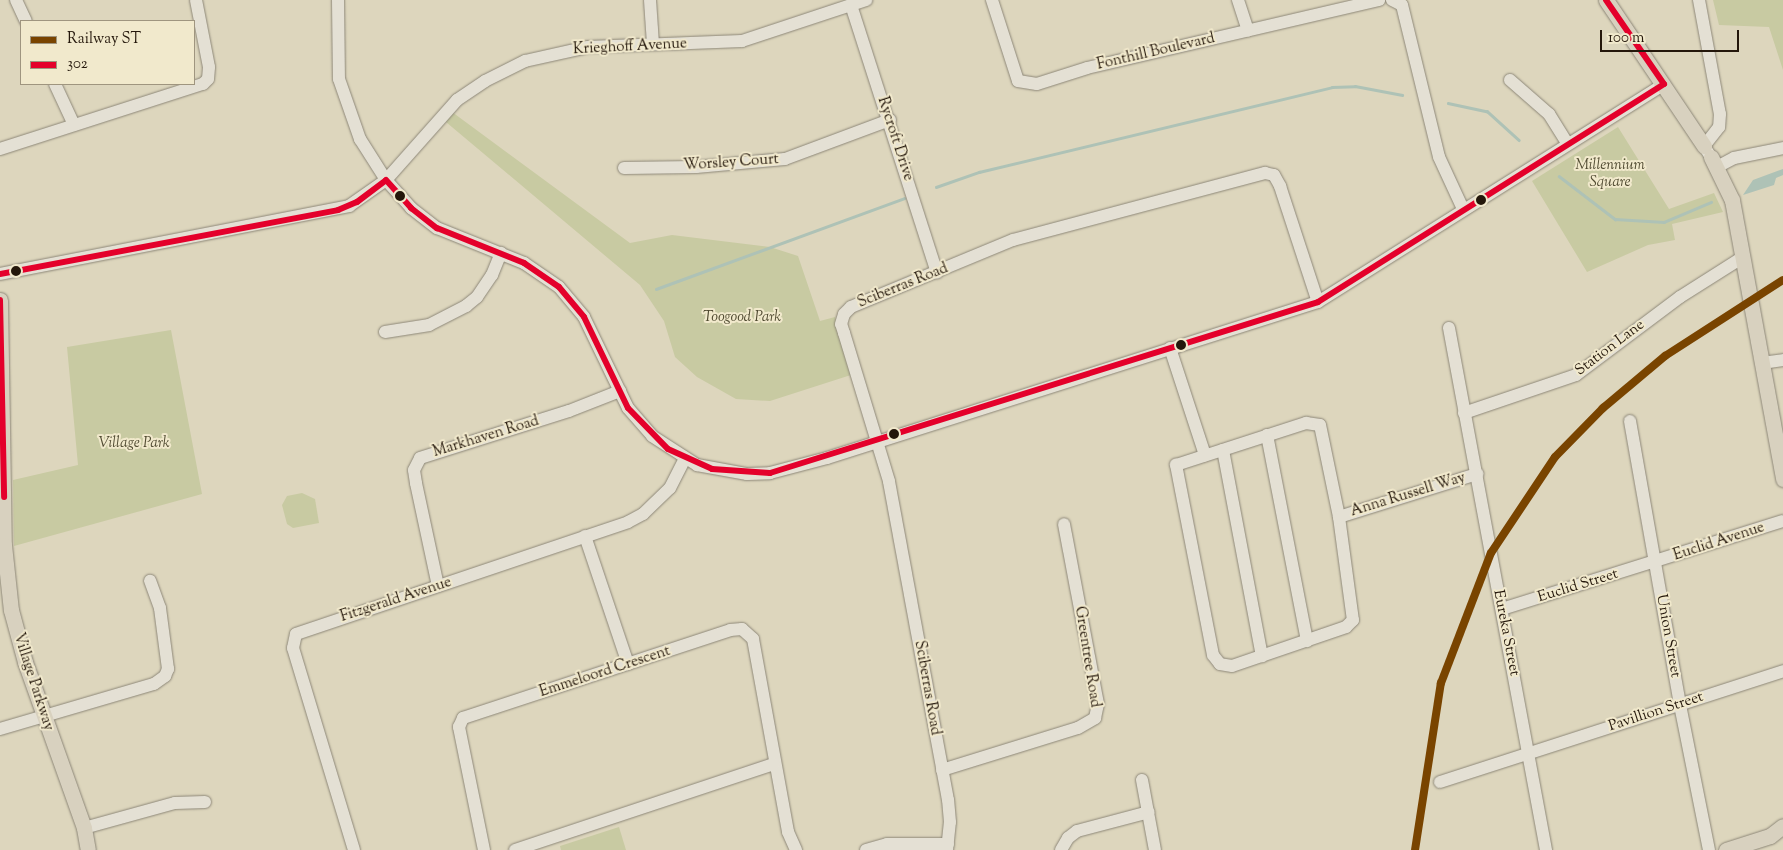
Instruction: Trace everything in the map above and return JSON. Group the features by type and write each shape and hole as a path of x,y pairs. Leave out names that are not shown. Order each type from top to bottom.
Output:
{"main road":[{"path":"1606,0 1664,84 1711,157 1729,190 1783,479"},
{"name":"Village Parkway","path":"0,300 2,497 4,545 11,610 44,716 84,828 88,850"},
{"path":"1726,850 1776,836 1783,826"}],"street":[{"path":"16,0 26,20"},
{"path":"0,149 196,86 208,80 209,67 196,0"},
{"path":"338,0 339,80 360,140 386,180 412,208 437,228 538,270 576,306 628,408 647,431 685,459 728,472 770,473 1318,302 1567,143 1664,84"},
{"path":"650,0 653,44"},
{"name":"Krieghoff Avenue","path":"0,274 338,210 358,202 386,180 456,100 510,68 552,53 588,47 742,40 866,0"},
{"name":"Fonthill Boulevard","path":"992,0 1014,72 1024,84 1037,84 1088,68 1379,0"},
{"path":"1238,0 1248,30"},
{"path":"1392,0 1402,6 1439,157 1463,209"},
{"path":"1699,0 1720,114 1720,127 1711,157 1734,158 1783,148"},
{"name":"Rycroft Drive","path":"850,5 890,120 936,273"},
{"path":"1510,80 1549,114 1567,143"},
{"path":"55,85 74,125"},
{"name":"Worsley Court","path":"624,168 696,167 785,159 890,120"},
{"name":"Sciberras Road","path":"948,847 950,822 942,770 879,440 842,329 844,314 851,307 1033,234 1266,173 1274,174 1280,186 1318,302"},
{"path":"385,332 428,325 466,306 478,297 492,275 500,253"},
{"name":"Station Lane","path":"1464,412 1576,375 1680,296 1743,257"},
{"name":"Eureka Street","path":"1449,328 1546,850"},
{"path":"1170,348 1205,456"},
{"path":"1762,363 1783,360"},
{"name":"Markhaven Road","path":"438,586 414,470 420,458 569,411 620,391"},
{"path":"1306,422 1320,425 1339,517 1353,620 1346,627 1232,666 1220,664 1213,656 1176,465 1223,450 1306,422"},
{"name":"Union Street","path":"1630,422 1680,705 1709,850"},
{"path":"1267,436 1307,641"},
{"path":"1223,450 1262,656"},
{"name":"Fitzgerald Avenue","path":"354,850 293,648 293,638 309,627 438,586 644,514 670,488 685,459"},
{"name":"Anna Russell Way","path":"1339,517 1477,474"},
{"name":"Euclid Avenue","path":"1655,562 1783,521"},
{"name":"Greentree Road","path":"942,770 1078,728 1095,718 1098,704 1064,524"},
{"path":"585,536 628,664"},
{"name":"Euclid Street","path":"1502,609 1655,562"},
{"path":"0,729 154,684 165,676 168,669 160,608 150,581"},
{"name":"Emmeloord Crescent","path":"484,850 480,841 459,722 469,715 730,630 746,631 753,639 774,764 788,832 796,850"},
{"name":"Pavillion Street","path":"1440,782 1783,671"},
{"path":"514,850 774,764"},
{"path":"1142,780 1155,850"},
{"path":"84,828 175,803 205,802"},
{"path":"1061,850 1068,838 1078,831 1149,812"},
{"path":"866,850 888,844 948,847"}],"green space":[{"path":"1713,0 1783,0 1783,70 1769,27 1719,25"},
{"name":"Toogood Park","path":"448,109 630,243 672,235 770,247 798,256 820,321 835,317 854,374 770,401 736,399 697,377 675,357 664,321 640,285 440,117"},
{"name":"Millennium Square","path":"1618,127 1669,209 1714,193 1723,212 1672,224 1675,240 1648,245 1587,272 1532,181"},
{"name":"Village Park","path":"171,330 202,494 14,546 13,480 78,465 67,347"},
{"path":"302,493 315,499 319,523 293,528 287,524 282,505 287,496"},
{"path":"619,827 626,850 561,850 560,846"}],"shaded area":[{"path":"1783,169 1783,175 1776,178 1774,185 1743,195 1753,180"}],"waterway":[{"path":"936,187 979,172 1332,87 1355,86 1402,95"},
{"path":"1448,103 1487,111 1519,140"},
{"path":"1559,176 1615,219 1664,222 1711,202"},
{"path":"656,289 904,198"}],"rail line":[{"name":"ST","path":"1415,850 1441,683 1491,553 1555,457 1603,408 1665,356 1783,280"}],"transit line":[{"name":"302","path":"1606,0 1664,84"},
{"name":"302","path":"386,180 411,208 437,228 524,263 559,287 584,317 628,408 668,449 712,469 770,473 1318,302 1664,84"},
{"name":"302","path":"0,274 338,210 357,202 386,180"},
{"name":"302","path":"0,300 4,497"}]}
